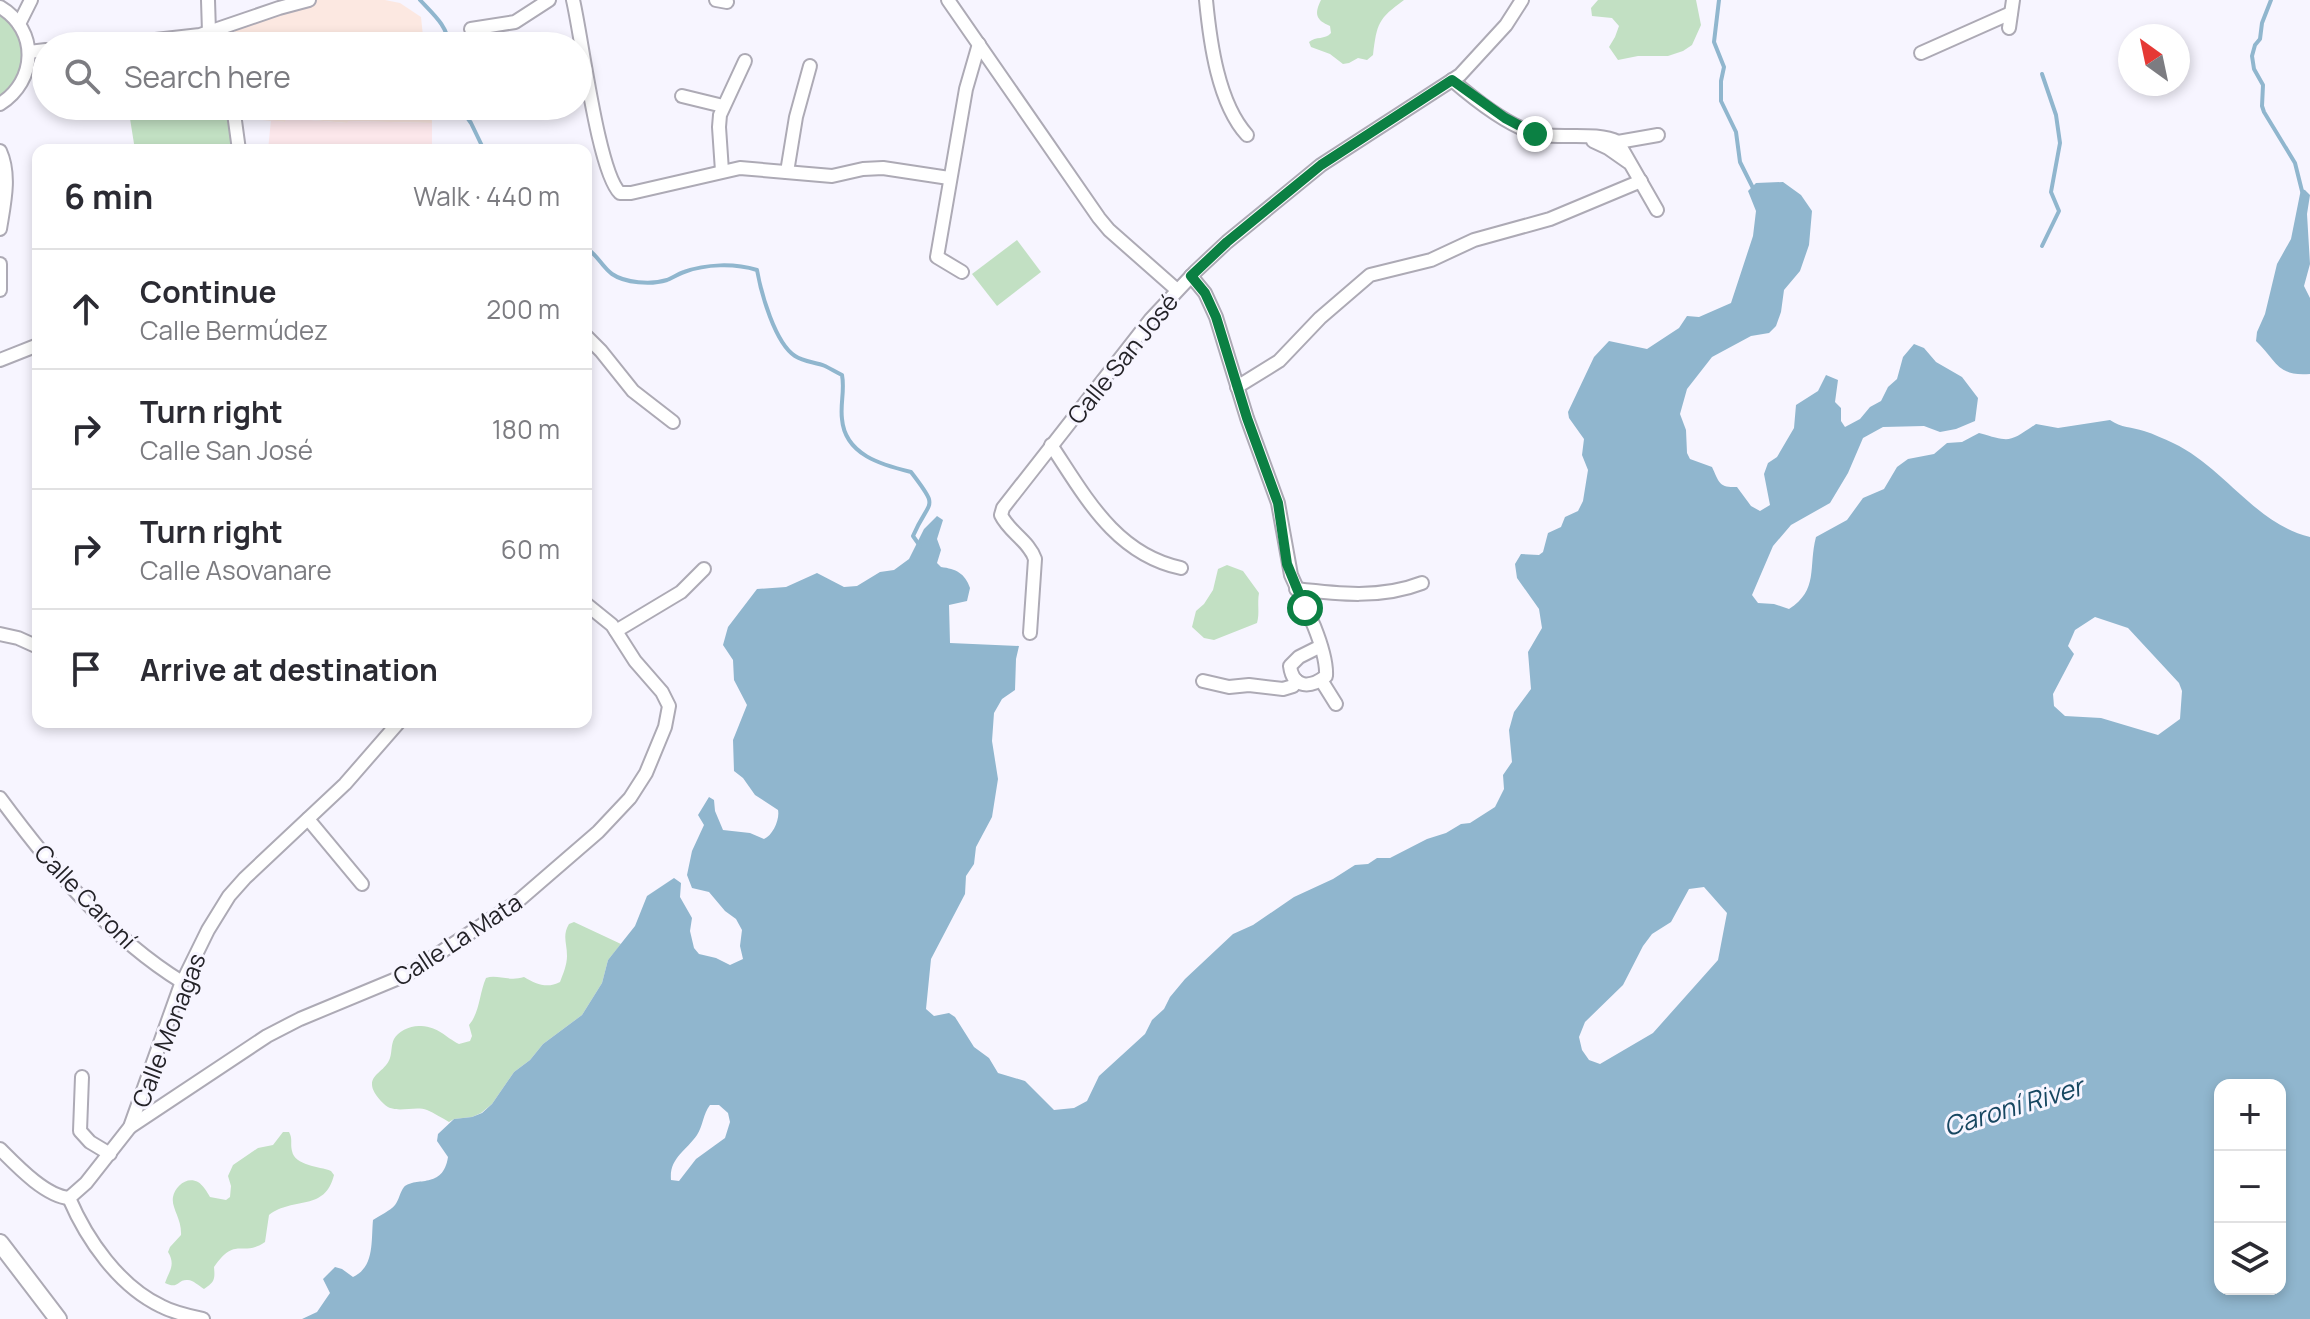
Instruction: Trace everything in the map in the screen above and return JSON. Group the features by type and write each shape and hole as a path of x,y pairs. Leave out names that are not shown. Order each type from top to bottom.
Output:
{"main road":[{"path":"0,1243 58,1319"}],"street":[{"path":"19,24 31,0"},
{"path":"208,0 214,31"},
{"path":"207,32 267,5 309,0"},
{"path":"471,29 515,22 549,0"},
{"path":"573,0 579,32"},
{"path":"948,0 1099,218 1177,290"},
{"path":"1206,0 1220,81 1235,120 1247,135"},
{"name":"Calle San José","path":"1030,633 1035,559 1032,551 1001,515 1003,508 1051,445 1151,319 1191,276 1227,242 1321,165 1468,68 1500,33 1522,0"},
{"path":"2009,28 2012,6"},
{"path":"1921,53 2012,6"},
{"path":"0,104 23,81 29,62 27,42 19,24 1,7"},
{"path":"962,272 937,257 966,89 979,44"},
{"path":"722,171 719,127 723,106 745,61"},
{"path":"787,172 796,117 810,66"},
{"path":"1452,80 1481,102 1540,135 1610,138 1618,142 1657,210"},
{"path":"682,96 723,106"},
{"path":"592,100 610,176 617,191 624,194 722,171 754,167 832,176 883,168 949,178"},
{"path":"235,120 238,144"},
{"path":"1618,142 1658,135"},
{"path":"1582,137 1608,148 1628,162 1638,176"},
{"path":"0,151 6,186 0,229"},
{"path":"1237,387 1279,361 1320,318 1370,275 1439,258 1474,240 1550,219 1638,176"},
{"path":"0,264 0,290"},
{"path":"1191,276 1210,302 1278,503 1287,564 1314,626 1321,646 1324,676 1336,704"},
{"path":"592,342 633,391 673,422"},
{"path":"0,360 32,347"},
{"path":"1051,445 1085,498 1128,543 1149,557 1181,568"},
{"path":"592,608 616,631 681,592 704,569"},
{"path":"1296,589 1369,594 1397,592 1422,583"},
{"name":"Calle La Mata","path":"130,1127 267,1036 406,975 517,902 598,832 630,798 646,773 670,711 667,700 635,661 616,631"},
{"path":"0,634 32,644"},
{"path":"1321,646 1294,661 1290,671 1297,681 1308,685 1324,676"},
{"path":"1203,681 1229,687 1249,685 1283,689 1297,681"},
{"name":"Calle Monagas","path":"69,1198 110,1154 130,1127 182,982 229,896 345,784 394,728"},
{"name":"Calle Caroní","path":"0,798 87,903 141,953 182,982"},
{"path":"308,819 362,884"},
{"path":"82,1077 80,1131 90,1142 110,1154"},
{"path":"0,1149 37,1182 61,1197 69,1198 97,1247 128,1283 159,1305 203,1319"}],"shaded area":[{"path":"316,0 385,0 400,3 421,17 423,32 235,32 235,25"},
{"path":"271,120 432,123 432,144 269,144"},
{"path":"311,120 432,120 432,123 348,121"}],"green space":[{"path":"1321,0 1404,0 1380,23 1373,55 1367,60 1358,58 1343,64 1330,54 1311,47 1309,42 1331,33 1330,26 1318,16"},
{"path":"1598,0 1696,0 1701,25 1692,45 1683,51 1668,56 1618,60 1609,47 1619,26 1612,18 1592,16 1591,8"},
{"path":"0,5 12,16 29,62 0,104"},
{"path":"130,120 233,120 237,144 134,144"},
{"path":"1017,240 1041,272 997,306 972,274"},
{"path":"1227,565 1243,571 1259,593 1257,623 1214,640 1204,638 1192,627 1196,611 1213,590 1218,569"},
{"path":"574,922 621,944 608,960 602,983 582,1015 543,1044 530,1060 514,1072 492,1104 472,1117 449,1122 427,1110 394,1109 384,1104 376,1095 372,1082 387,1064 398,1033 421,1026 437,1030 459,1044 470,1041 469,1025 486,978 524,977 546,985 560,982 567,959 566,932 569,924"},
{"path":"283,1132 289,1132 292,1151 298,1160 331,1171 334,1175 330,1187 316,1199 279,1209 269,1215 265,1242 228,1252 214,1267 214,1280 204,1289 190,1280 176,1285 165,1283 172,1264 168,1252 181,1235 173,1201 176,1189 186,1181 194,1180 210,1197 226,1200 230,1197 228,1176 233,1165 258,1148 273,1145"}],"water":[{"name":"Caroní River","path":"1783,182 1801,195 1812,211 1809,245 1800,271 1784,290 1776,326 1769,333 1751,336 1712,357 1687,389 1680,414 1690,459 1712,467 1720,483 1737,487 1751,506 1760,511 1770,505 1764,474 1768,463 1777,457 1794,428 1796,405 1818,391 1826,375 1838,380 1835,402 1841,408 1841,421 1845,427 1881,401 1888,387 1897,379 1903,357 1914,344 1962,377 1978,398 1975,421 1956,429 1940,432 1924,426 1883,427 1863,438 1848,473 1830,503 1791,525 1773,546 1752,595 1758,603 1789,609 1798,602 1809,586 1816,537 1847,520 1863,498 1884,489 1897,467 1908,459 1934,454 1947,443 1962,442 1979,433 2009,439 2036,424 2058,428 2110,420 2155,435 2191,453 2272,520 2310,537 2310,1319 302,1319 317,1312 330,1293 323,1279 335,1267 353,1277 365,1267 370,1252 373,1220 395,1205 404,1187 441,1174 448,1157 437,1141 438,1134 454,1119 482,1113 514,1072 530,1060 543,1044 582,1015 602,983 608,960 635,926 647,896 674,878 681,883 680,897 692,918 690,931 694,948 699,954 730,965 743,959 740,946 742,930 736,919 709,892 692,888 687,875 692,851 704,825 698,815 709,797 714,800 723,830 750,833 764,839 773,830 778,818 778,810 755,795 734,771 733,740 747,705 734,680 733,660 723,645 728,627 757,589 786,587 817,573 844,587 857,586 880,572 894,570 909,559 924,529 937,516 943,520 937,539 941,550 937,563 959,573 970,588 967,601 949,605 950,643 1019,646 1015,690 1002,699 994,713 992,741 998,779 992,817 976,847 974,864 966,876 965,894 931,959 926,1009 934,1016 949,1013 955,1017 974,1047 989,1058 998,1073 1025,1081 1054,1110 1074,1108 1087,1101 1099,1076 1145,1034 1152,1020 1164,1009 1185,979 1233,934 1355,865 1368,864 1377,858 1390,858 1461,824 1470,823 1495,807 1504,789 1503,775 1512,762 1509,730 1514,712 1531,689 1528,652 1542,628 1539,609 1517,578 1515,564 1521,554 1539,555 1543,552 1548,533 1561,527 1565,517 1578,511 1583,501 1588,470 1582,455 1584,439 1568,412 1594,357 1609,341 1647,349 1679,328 1687,316 1699,317 1731,303 1753,236 1756,211 1748,191 1756,183","holes":["2095,617 2128,628 2179,683 2182,691 2180,719 2158,735 2101,718 2065,716 2054,706 2053,694 2074,654 2068,646 2075,630","1704,887 1727,913 1718,960 1653,1033 1600,1064 1589,1060 1582,1050 1579,1037 1585,1022 1623,985 1643,946 1652,934 1671,922 1689,889","710,1105 719,1105 728,1113 730,1122 725,1138 696,1159 679,1181 671,1180 675,1160 697,1135"]},
{"path":"2301,189 2310,195 2307,214 2310,264 2304,286 2310,298 2310,374 2284,370 2256,341 2277,264 2291,239"}],"waterway":[{"path":"420,0 435,15 445,32"},
{"path":"1719,0 1714,42 1724,67 1721,101 1736,132 1740,162 1755,192"},
{"path":"2271,0 2252,56 2254,69 2263,85 2264,112 2295,163 2302,191"},
{"path":"2042,74 2056,115 2060,143 2051,192 2059,211 2042,246"},
{"path":"469,120 481,144"},
{"path":"592,253 612,274 638,282 661,282 693,269 711,266 730,265 757,270 770,317 788,350 798,358 842,375 842,419 850,441 877,462 911,472 926,493 929,504 913,536 920,546"}],"route":[{"path":"1305,608 1287,564 1278,503 1247,418 1216,317 1205,293 1191,276 1227,242 1321,165 1452,80 1471,96 1535,134"}]}
